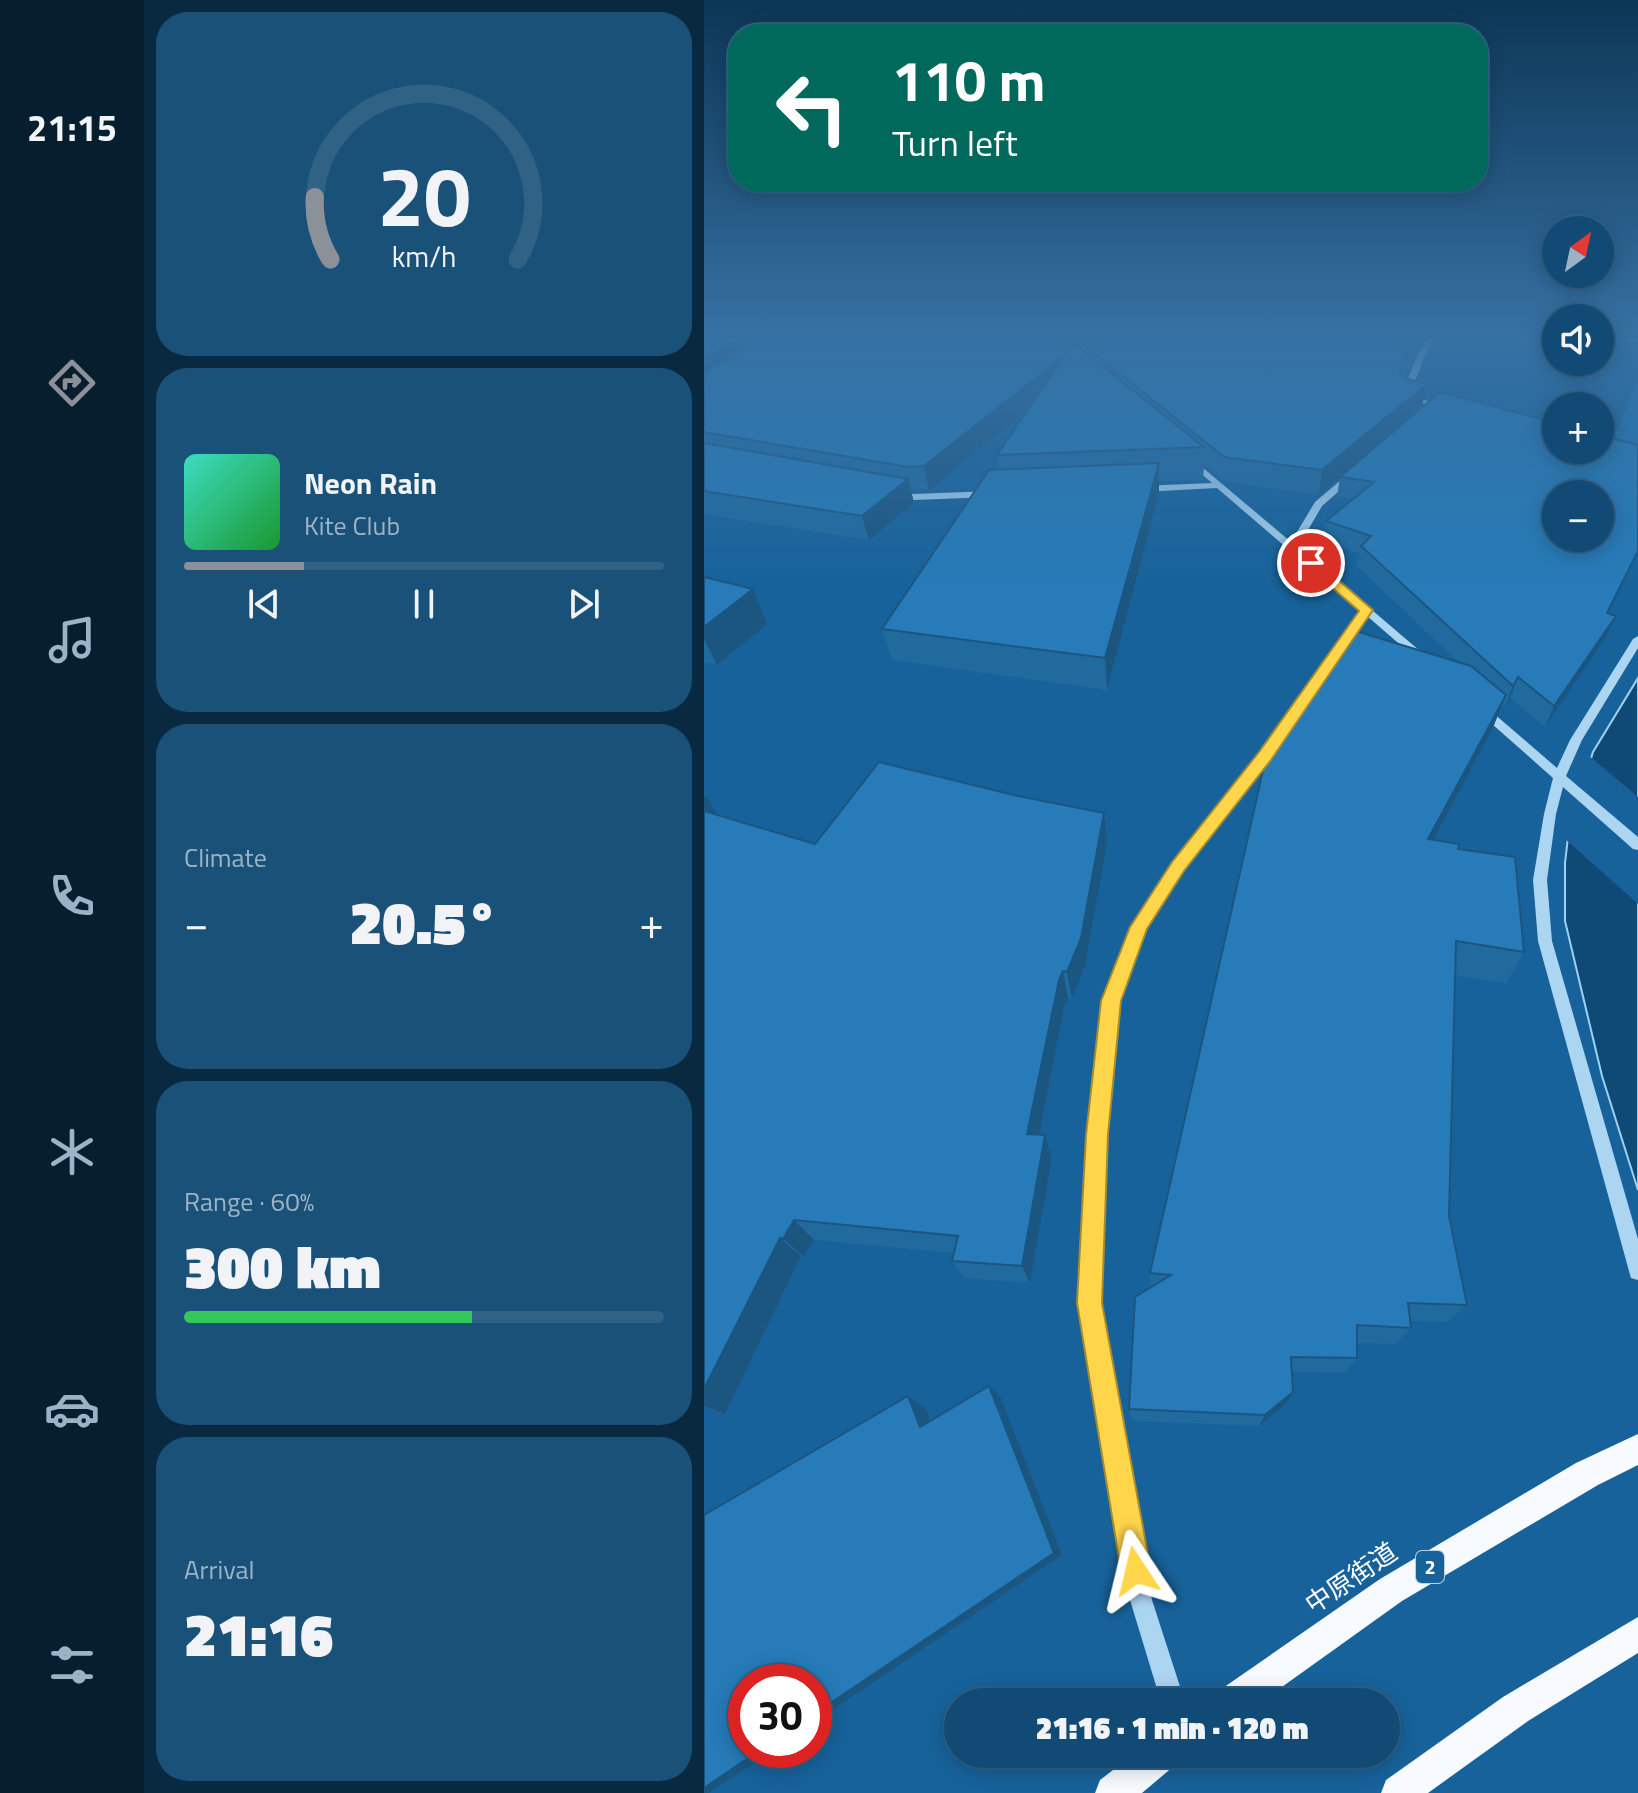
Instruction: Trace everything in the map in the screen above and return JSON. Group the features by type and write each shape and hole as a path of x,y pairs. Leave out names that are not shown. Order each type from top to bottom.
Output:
{"main road":[{"name":"中原街道","path":"1252,1688 1391,1590 1587,1474 1638,1449"},
{"path":"1399,1793 1486,1728 1575,1670 1638,1634"},
{"path":"1113,1793 1144,1768"}],"street":[{"path":"1184,455 1427,662"},
{"path":"1293,547 1318,504 1364,464"},
{"path":"1128,489 1220,485"},
{"path":"884,491 913,497 1007,494"},
{"path":"1169,1688 1141,1600 1090,1303 1097,1135 1111,1001 1139,927 1178,867 1265,756 1366,610"},
{"path":"1638,639 1576,740 1565,780 1550,814 1540,880 1545,941 1586,1096 1638,1271"},
{"path":"1475,703 1638,845"}],"shaded area":[{"path":"1621,421 1638,421 1638,447 1614,438"},
{"path":"1638,678 1638,1190 1602,1076 1565,921 1565,863 1569,829 1593,752"}],"pier":[{"path":"1588,755 1638,797 1638,904 1564,838"}],"building":[{"path":"704,421 982,421 924,466 908,467 704,432"},
{"path":"1020,421 1171,421 1204,447 997,455"},
{"path":"1179,421 1382,421 1322,470 1224,457"},
{"path":"1406,421 1542,421 1542,464 1614,464 1614,439 1638,445 1638,551 1607,613 1616,616 1554,706 1518,677 1513,686 1361,546 1371,536 1326,521 1374,482 1340,477"},
{"path":"704,443 908,479 862,516 704,491"},
{"path":"1159,463 1105,658 882,629 989,470"},
{"path":"704,577 753,589 704,627"},
{"path":"1349,629 1471,666 1506,695 1428,839 1459,844 1458,849 1515,857 1524,952 1456,941 1449,1216 1467,1305 1408,1303 1411,1328 1357,1325 1357,1358 1291,1357 1293,1392 1265,1415 1129,1409 1135,1297 1171,1275 1150,1273 1268,748 1296,707 1319,683 1313,682"},
{"path":"879,762 1018,796 1104,813 1081,938 1067,972 1063,971 1059,980 1027,1134 1045,1135 1022,1266 952,1261 958,1236 794,1220 783,1239 780,1238 704,1389 704,811 815,844"},
{"path":"989,1386 1054,1553 832,1702 832,1664 728,1664 728,1768 733,1768 704,1788 704,1515 908,1396 920,1427"}],"route":[{"path":"1136,1571 1090,1303 1097,1135 1111,1001 1139,927 1178,867 1265,756 1366,610 1311,563"}]}
